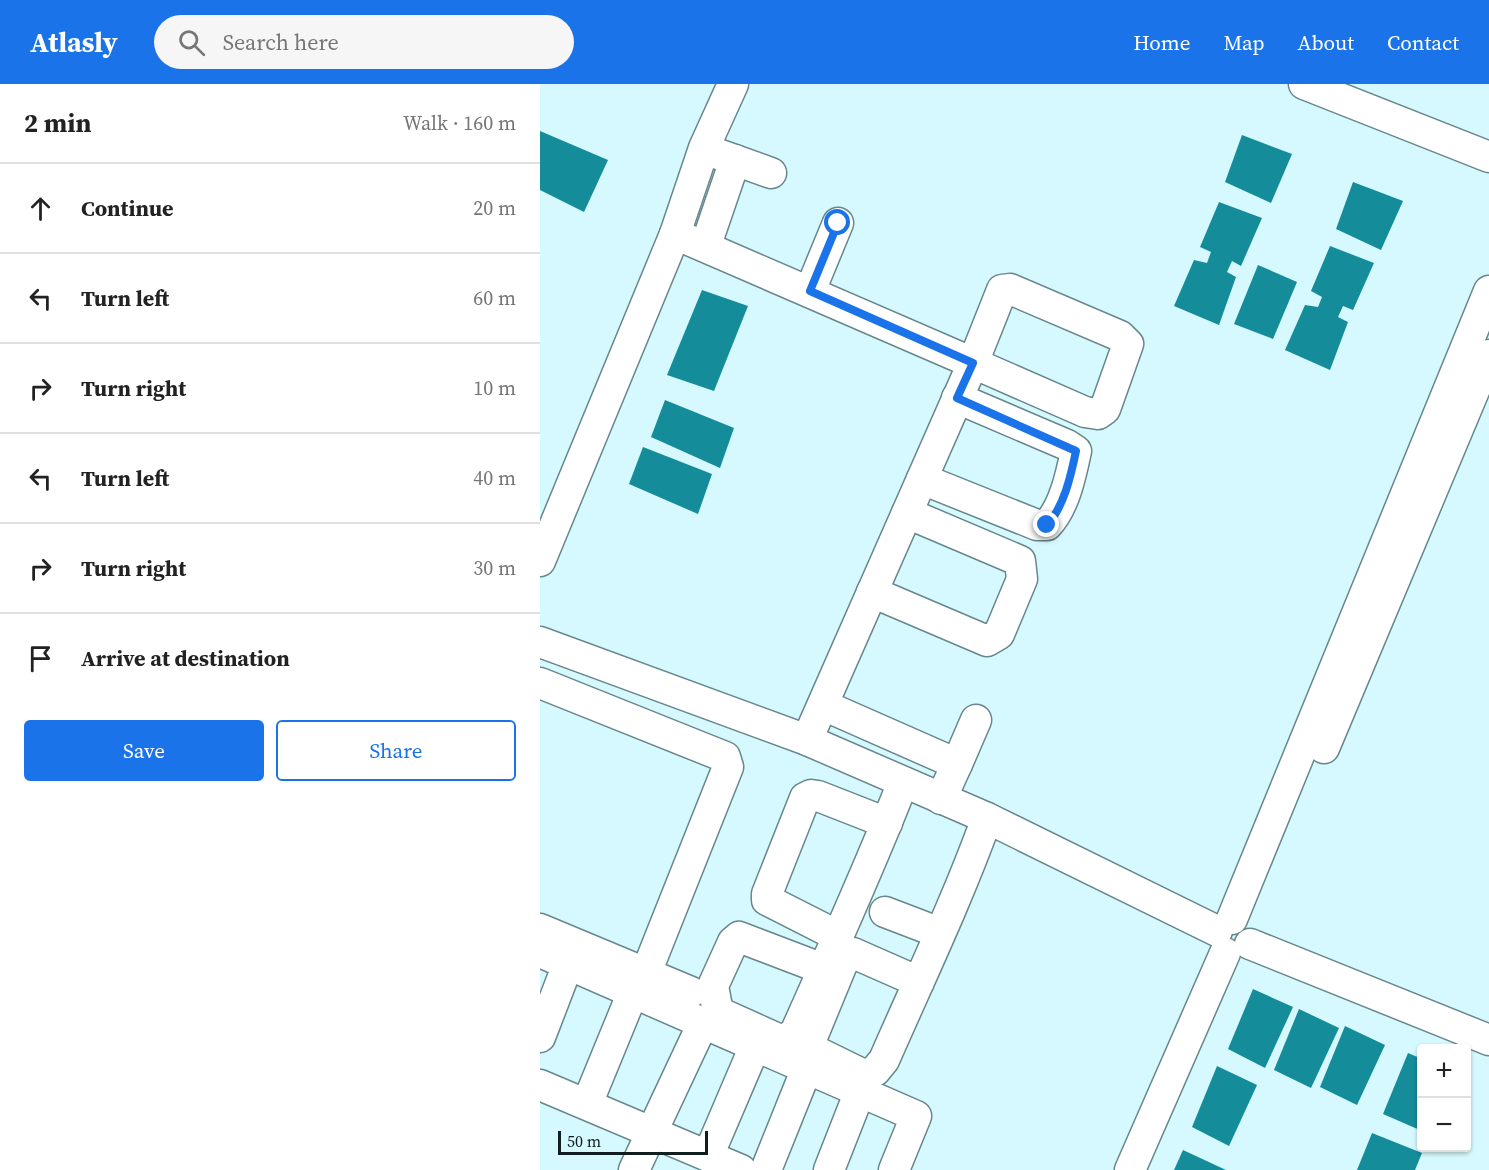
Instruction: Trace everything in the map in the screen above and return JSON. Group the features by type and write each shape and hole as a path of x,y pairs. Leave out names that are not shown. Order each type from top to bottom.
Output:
{"street":[{"path":"540,561 675,234 704,148 733,84"},
{"path":"1304,84 1489,157"},
{"path":"704,148 771,173"},
{"path":"706,245 735,160"},
{"path":"810,291 838,223"},
{"path":"675,234 706,245 973,363 1085,412 1098,414 1105,409 1128,344 1120,336 1010,289 1002,290 973,363 807,740"},
{"path":"1235,935 1489,291"},
{"path":"1130,1170 1489,356"},
{"path":"922,479 1037,525 1047,525 1053,518 1071,472 1076,451 957,398"},
{"path":"872,592 987,641 999,634 1022,579 1020,561 907,513"},
{"path":"540,642 807,740 987,819 1235,935 1489,1040"},
{"path":"540,683 725,757 728,767 587,1104"},
{"path":"823,705 957,764"},
{"path":"941,799 976,720"},
{"path":"824,969 903,782"},
{"path":"838,936 768,900 767,894 805,798 811,795 818,796 887,823"},
{"path":"919,981 987,819"},
{"path":"885,912 940,933"},
{"path":"540,929 639,983 703,1023 916,1116 894,1170"},
{"path":"540,952 568,964 639,983 691,992"},
{"path":"540,1038 568,964"},
{"path":"634,1170 703,1023"},
{"path":"698,1159 755,1046"},
{"path":"766,1170 807,1068"},
{"path":"540,1085 652,1132 698,1159 741,1170"},
{"path":"829,1170 860,1091"}],"building":[{"path":"540,131 608,160 584,212 540,190"},
{"path":"1242,135 1292,154 1271,203 1225,182"},
{"path":"1353,182 1403,201 1381,250 1336,229"},
{"path":"1219,202 1262,218 1241,266 1232,261 1227,272 1236,277 1219,325 1174,306 1194,260 1207,263 1211,252 1200,247"},
{"path":"1330,246 1374,263 1353,310 1343,306 1338,317 1348,322 1330,370 1285,350 1305,305 1318,307 1322,297 1311,291"},
{"path":"1258,265 1297,282 1273,339 1234,324"},
{"path":"702,290 748,306 714,391 667,375"},
{"path":"665,400 734,428 720,468 651,437"},
{"path":"643,447 712,474 698,514 629,484"},
{"path":"1253,989 1293,1007 1265,1068 1228,1049"},
{"path":"1299,1009 1339,1028 1311,1088 1274,1070"},
{"path":"1345,1026 1385,1045 1357,1105 1320,1087"},
{"path":"1408,1053 1417,1057 1417,1129 1383,1114"},
{"path":"1217,1066 1257,1085 1229,1146 1192,1127"},
{"path":"1372,1133 1422,1153 1415,1170 1357,1170"},
{"path":"1183,1150 1226,1170 1174,1170"}],"route":[{"path":"838,223 810,291 973,363 957,398 1067,445 1076,451 1071,472 1053,518 1047,525"}]}
